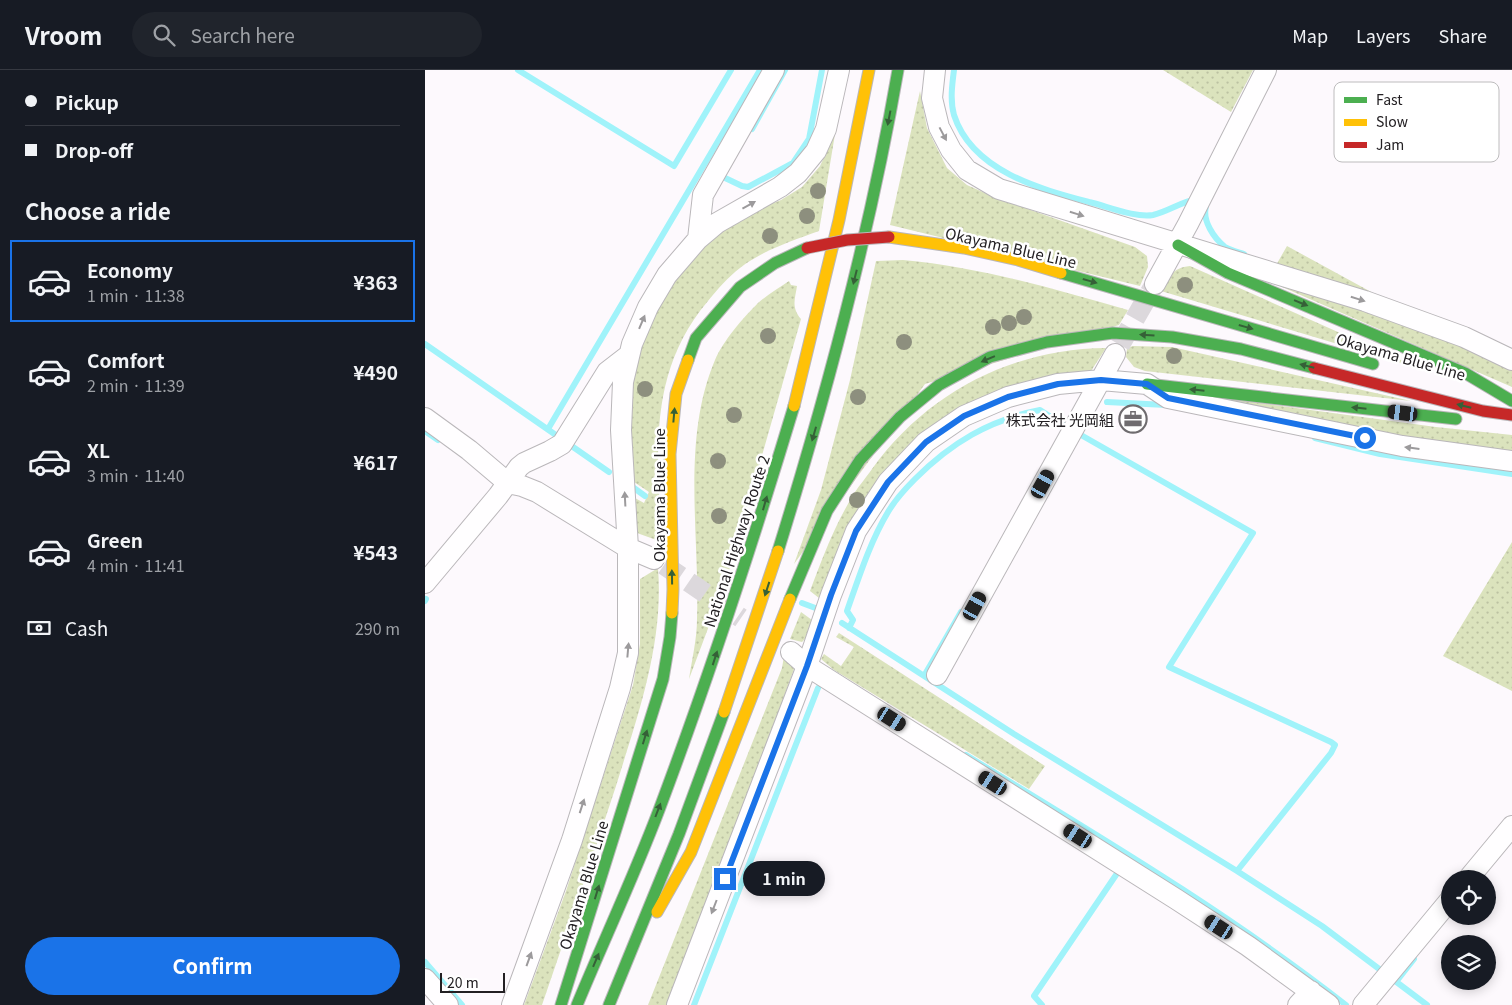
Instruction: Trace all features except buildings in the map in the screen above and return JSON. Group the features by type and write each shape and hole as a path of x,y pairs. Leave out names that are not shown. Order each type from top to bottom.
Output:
{"main road":[{"name":"National Highway Route 2","path":"577,1005 658,812 712,665 762,513 800,384 839,220 869,70"},
{"path":"609,1005 684,822 737,680 789,518 828,385 868,223 898,70"},
{"name":"Okayama Blue Line","path":"561,1005 663,679 670,637 673,589 670,454 676,394 696,338 740,287 775,263 807,248 847,240 889,237 965,248 1018,260 1387,368"},
{"path":"1177,245 1228,273 1465,373 1512,401"},
{"name":"Okayama Blue Line","path":"624,971 691,852 765,661 827,512 860,460 900,417 939,385 989,357 1047,342 1113,333 1173,337 1241,350 1483,411 1512,415"},
{"path":"1147,384 1461,419 1512,420"},
{"name":"Okayama Blue Line","path":"1479,395 1512,408"}],"street":[{"path":"698,239 703,195 774,70"},
{"path":"512,1005 571,840 620,688 629,652 628,548 621,430 623,382 632,344 648,307 667,275 698,239 717,224 781,187 799,173 816,151 826,129 839,70"},
{"path":"935,70 931,98 939,127 951,150 967,170 999,190 1365,301 1464,337 1512,360"},
{"path":"1155,284 1267,70"},
{"path":"937,675 1115,354"},
{"path":"425,583 509,483 519,467 550,452 564,440 607,372 629,355"},
{"path":"677,1005 807,666 831,595 856,531 888,482 926,442 964,416 1008,397 1058,384 1101,380 1147,384 1168,398 1402,446 1512,461"},
{"path":"425,418 469,450 509,483 537,492 628,548 654,559"},
{"path":"791,652 807,666 1248,946 1305,998 1329,1005"},
{"path":"1475,870 1512,826"},
{"path":"1363,1005 1441,911"},
{"path":"425,979 448,1005"}],"green space":[{"path":"1163,70 1253,70 1231,112"},
{"path":"920,91 927,128 947,168 967,185 994,197 1135,247 1147,256 1148,267 1140,286 890,225"},
{"path":"835,134 819,231 768,251 740,268 715,292 688,328 674,357 665,386 660,416 658,446 662,542 637,533 635,498 644,503 649,492 634,482 629,411 632,373 642,340 657,304 698,251 725,227 753,211 781,200 802,187 820,166"},
{"path":"1287,246 1406,311 1275,267"},
{"path":"903,260 989,273 1128,310 1119,325 925,384 794,564 821,490 850,380 876,261"},
{"path":"1190,266 1421,369 1161,291 1175,271"},
{"path":"1234,266 1455,340 1512,370 1512,387"},
{"path":"789,281 791,285 797,286 795,307 801,319 727,578 689,679 697,619 695,455 698,422 705,391 715,360 734,330 758,303"},
{"path":"1133,346 1172,347 1411,401 1145,371 1134,367 1126,357 1127,348"},
{"path":"1106,348 1091,371 910,445 878,479 851,523 819,598 810,591 834,531 854,494 894,442 918,418 974,380 1005,367 1037,357 1071,350"},
{"path":"1185,393 1436,427 1512,435 1512,454 1402,441"},
{"path":"1512,542 1512,691 1443,656"},
{"path":"658,568 659,596 653,651 633,733 542,1005 524,1005 566,891 633,685 640,644 640,579"},
{"path":"801,612 812,620 806,638 802,642 790,639"},
{"path":"839,633 1045,766 1029,789 834,670 821,659 824,654 841,666 854,647 836,637"},
{"path":"784,656 794,669 730,846 666,1005 648,1005 782,668"}],"waterway":[{"path":"518,70 674,166 731,70"},
{"path":"548,429 760,70"},
{"path":"752,129 785,70"},
{"path":"723,177 748,187 793,163 809,139 822,70"},
{"path":"954,70 952,104 954,115 963,134 976,150 992,164 1010,175 1050,191 1138,215 1158,214 1196,199"},
{"path":"1206,206 1207,223 1217,239 1225,247 1244,254"},
{"path":"425,344 609,472"},
{"path":"1107,402 1166,405"},
{"path":"849,628 853,620 847,611 876,535 897,499 929,466 943,454 972,435 1021,414 1040,410 1068,428"},
{"path":"425,431 438,440"},
{"path":"1081,435 1253,533 1169,667 1335,745 1331,753 1237,871"},
{"path":"1315,438 1380,454 1512,474"},
{"path":"634,488 645,496"},
{"path":"802,603 818,609"},
{"path":"924,676 961,612"},
{"path":"842,623 1014,734 1237,871 1322,926 1427,1005"},
{"path":"694,1005 818,688"},
{"path":"966,755 1207,905 1346,1005"},
{"path":"1042,1005 1034,996 1118,872"},
{"path":"1396,982 1414,959"},
{"path":"425,962 462,1005"}],"tunnel":[{"path":"1120,345 1153,287"},
{"path":"664,565 741,618"}],"traffic: fast":[{"path":"778,551 830,372 861,252 898,70"},
{"path":"1178,245 1228,273 1465,373 1512,401"},
{"path":"688,360 696,338 740,287 775,263 807,248"},
{"path":"1061,273 1373,364"},
{"path":"790,599 827,511 860,460 900,417 939,385 990,357 1047,342 1113,333 1172,337 1241,349 1314,368"},
{"path":"1147,384 1456,419"},
{"path":"577,1005 659,810 730,609 794,406"},
{"path":"561,1005 663,679 672,613"},
{"path":"609,1005 679,834 724,712"}],"traffic: slow":[{"path":"794,406 839,220 869,70"},
{"path":"889,237 964,248 1018,260 1061,273"},
{"path":"672,613 670,454 676,394 688,360"},
{"path":"724,712 778,551"},
{"path":"657,912 691,852 790,599"}],"traffic: jam":[{"path":"807,248 847,240 889,237"},
{"path":"1314,368 1483,411 1512,415"}],"place":[{"name":"株式会社 光岡組","path":"1133,419"}],"route":[{"path":"725,879 807,666 831,595 856,531 888,482 926,442 964,416 1008,397 1058,384 1101,380 1147,384 1168,398 1365,438"}]}
